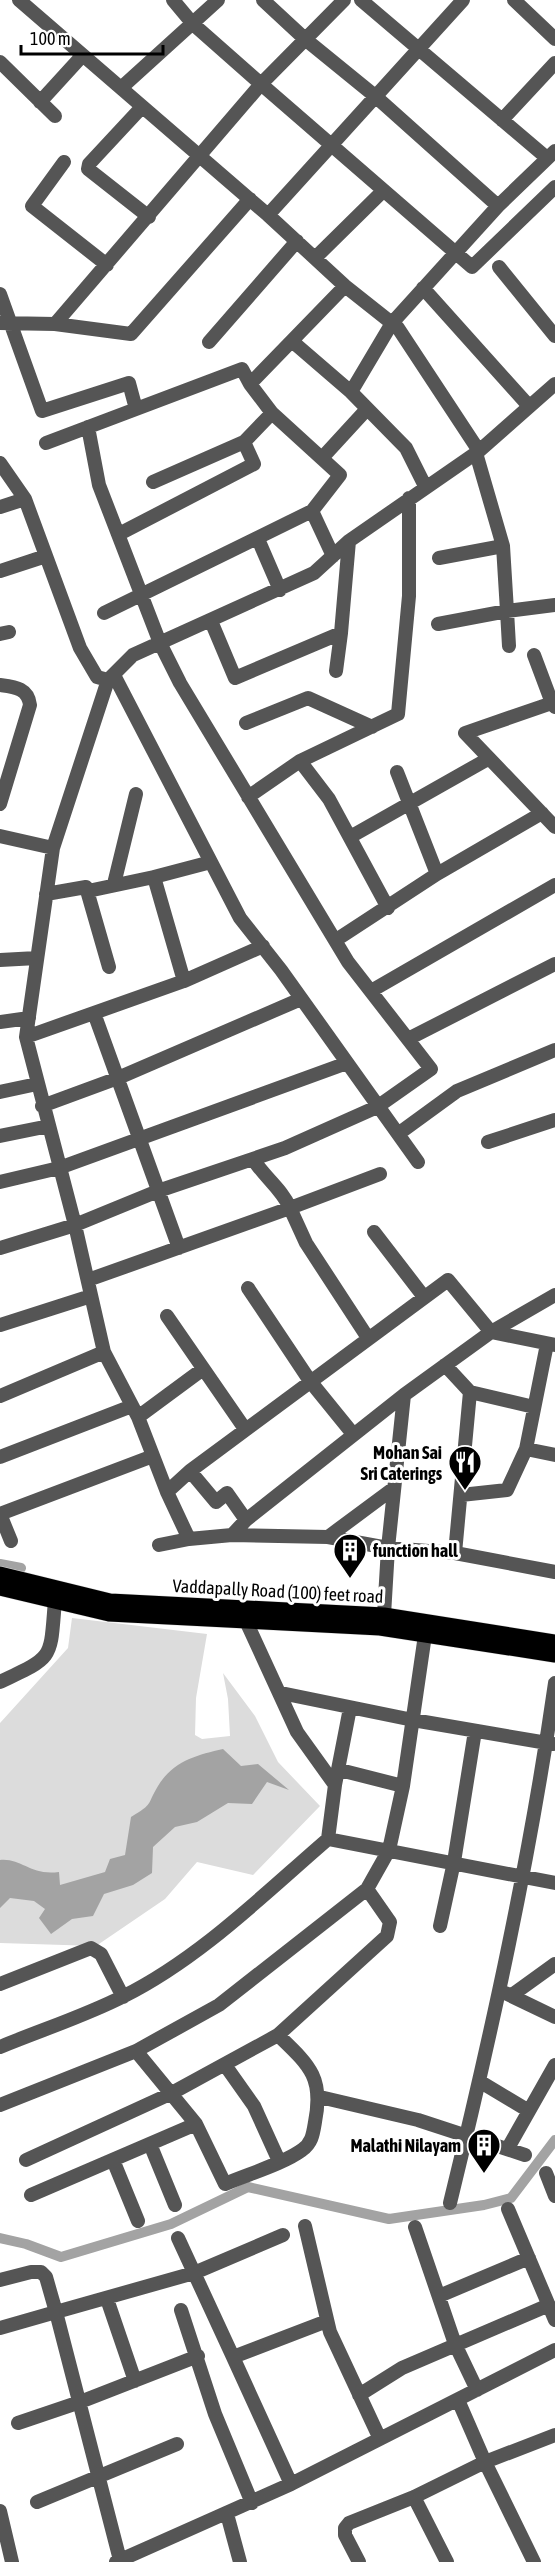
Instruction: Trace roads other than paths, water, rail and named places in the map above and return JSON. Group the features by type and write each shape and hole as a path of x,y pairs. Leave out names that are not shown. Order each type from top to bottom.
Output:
{"main road":[{"name":"Vaddapally Road (100) feet road","path":"0,1574 110,1601 384,1615 555,1642"},
{"path":"0,1588 108,1614 338,1624 555,1655"}],"street":[{"path":"18,0 250,199 345,286 398,328 477,452 503,546 509,646"},
{"path":"172,0 194,24 261,84 472,267 555,187"},
{"path":"121,88 218,0"},
{"path":"263,0 498,206"},
{"path":"55,324 261,84 344,0"},
{"path":"351,392 392,323 498,206 551,154 502,120 361,0"},
{"path":"268,215 463,0"},
{"path":"514,0 555,39"},
{"path":"40,102 82,56"},
{"path":"0,62 55,116"},
{"path":"502,120 555,63"},
{"path":"142,107 89,164 88,169 149,216"},
{"path":"64,162 32,206 107,264"},
{"path":"315,258 383,191"},
{"path":"6,323 55,324 130,334 250,199"},
{"path":"209,342 297,241"},
{"path":"499,267 555,336"},
{"path":"250,384 345,286"},
{"path":"423,288 528,405"},
{"path":"0,294 6,323 42,411 129,383 136,409"},
{"path":"293,342 351,392 406,448 425,486"},
{"path":"46,443 242,369 250,384 272,413 340,475 312,511 104,613"},
{"path":"189,1539 166,1492 135,1411 104,1352 75,1225 42,1106 26,1037 53,848 108,680 133,655 315,573 349,542 425,486 477,452 528,405 555,384"},
{"path":"322,458 367,409"},
{"path":"153,482 244,442 272,413"},
{"path":"0,1248 75,1225 158,1191 285,1148 378,1107 431,1069 371,991 336,940 180,683 160,643 99,485 88,427"},
{"path":"119,534 254,464 244,442"},
{"path":"0,463 25,499 80,648 98,677 108,680 116,679 240,918 263,946 418,1162"},
{"path":"249,797 300,761 398,714 409,596 409,498"},
{"path":"0,507 25,499"},
{"path":"312,511 333,556"},
{"path":"258,539 280,590"},
{"path":"336,671 349,542"},
{"path":"439,558 503,546"},
{"path":"0,571 46,556"},
{"path":"438,624 555,604"},
{"path":"211,621 235,678 341,633"},
{"path":"534,656 554,705 465,733 555,827"},
{"path":"0,685 17,687 29,696 30,705 0,804"},
{"path":"246,723 308,698 372,728"},
{"path":"0,756 15,756"},
{"path":"350,837 488,759"},
{"path":"300,761 329,799 388,908"},
{"path":"397,772 437,874"},
{"path":"114,884 136,794"},
{"path":"336,940 437,874 542,813"},
{"path":"0,836 53,848"},
{"path":"88,891 211,862"},
{"path":"154,877 184,981"},
{"path":"371,991 555,885"},
{"path":"45,894 86,887 108,967"},
{"path":"26,1037 184,981 263,946"},
{"path":"0,960 37,958"},
{"path":"408,1039 555,964"},
{"path":"42,1106 118,1078 301,999"},
{"path":"94,1013 179,1248"},
{"path":"0,1022 29,1018"},
{"path":"398,1134 457,1091 555,1050"},
{"path":"0,1182 59,1168 347,1063"},
{"path":"0,1092 37,1084"},
{"path":"488,1142 555,1120"},
{"path":"0,1136 48,1126"},
{"path":"253,1159 267,1180 284,1194 306,1243 368,1338"},
{"path":"88,1280 380,1174"},
{"path":"374,1232 424,1297"},
{"path":"166,1492 245,1429 448,1280 492,1332 551,1344 534,1407 526,1449 507,1490 461,1495"},
{"path":"248,1288 310,1381 353,1434"},
{"path":"232,1535 246,1520 404,1395 492,1332 555,1295"},
{"path":"0,1324 91,1296"},
{"path":"168,1316 245,1429"},
{"path":"0,1396 104,1352"},
{"path":"445,1365 471,1392 534,1407"},
{"path":"0,1457 135,1411 203,1369"},
{"path":"455,1553 471,1392"},
{"path":"384,1615 388,1548 404,1395"},
{"path":"526,1449 555,1455"},
{"path":"11,1541 0,1514 153,1456"},
{"path":"190,1471 216,1502 227,1493 246,1520"},
{"path":"328,1537 394,1488"},
{"path":"159,1545 189,1539 232,1535 328,1537 388,1548 455,1553 555,1572"},
{"path":"0,1682 39,1664 48,1656 55,1600"},
{"path":"246,1621 297,1732 335,1785"},
{"path":"0,2105 136,2051 219,2005 367,1889 388,1850 403,1786 425,1635"},
{"path":"450,2203 479,2080 507,1993 523,1876 551,1744 555,1683"},
{"path":"281,1693 413,1720 551,1744"},
{"path":"0,2047 123,1997 161,1974 221,1930 328,1839 335,1785 340,1770 351,1708"},
{"path":"440,1926 454,1862 475,1731"},
{"path":"340,1770 403,1786"},
{"path":"328,1839 555,1883"},
{"path":"26,2160 171,2094 278,2035 387,1936 390,1922 367,1889"},
{"path":"0,1984 91,1948 101,1954 123,1997"},
{"path":"507,1993 555,1964"},
{"path":"507,1993 555,2018"},
{"path":"136,2051 196,2124 225,2184 300,2152 311,2142 320,2097 317,2084 300,2056 278,2035"},
{"path":"225,2065 254,2106 279,2161"},
{"path":"508,2148 555,2065"},
{"path":"479,2080 529,2111"},
{"path":"320,2097 465,2134 525,2155"},
{"path":"31,2195 196,2124"},
{"path":"150,2144 175,2205"},
{"path":"113,2160 138,2221"},
{"path":"546,2173 555,2196"},
{"path":"508,2209 555,2320"},
{"path":"304,2226 327,2321 337,2351 380,2439"},
{"path":"415,2227 455,2344 477,2390"},
{"path":"0,2328 194,2273 283,2235"},
{"path":"178,2238 291,2484"},
{"path":"438,2296 529,2258"},
{"path":"0,2280 31,2272 41,2272 46,2277 80,2402 118,2561 291,2484 555,2350"},
{"path":"107,2299 135,2381"},
{"path":"359,2395 402,2368 549,2305"},
{"path":"181,2310 198,2356 215,2415 252,2502"},
{"path":"233,2356 327,2321"},
{"path":"18,2423 80,2402 198,2356"},
{"path":"458,2400 485,2462 534,2562"},
{"path":"359,2562 345,2535 345,2528 355,2520 414,2497 485,2462 555,2436"},
{"path":"37,2502 177,2444"},
{"path":"414,2497 447,2562"},
{"path":"0,2511 12,2562"},
{"path":"227,2514 240,2562"}],"waterway":[{"path":"0,1564 21,1568"},
{"path":"0,2238 26,2244 61,2257 171,2224 248,2187 389,2219 484,2205 511,2198 555,2140"}],"place":[{"name":"Mohan Sai Sri Caterings","path":"465,1491"},
{"name":"function hall","path":"350,1579"},
{"name":"Malathi Nilayam","path":"484,2174"}]}
